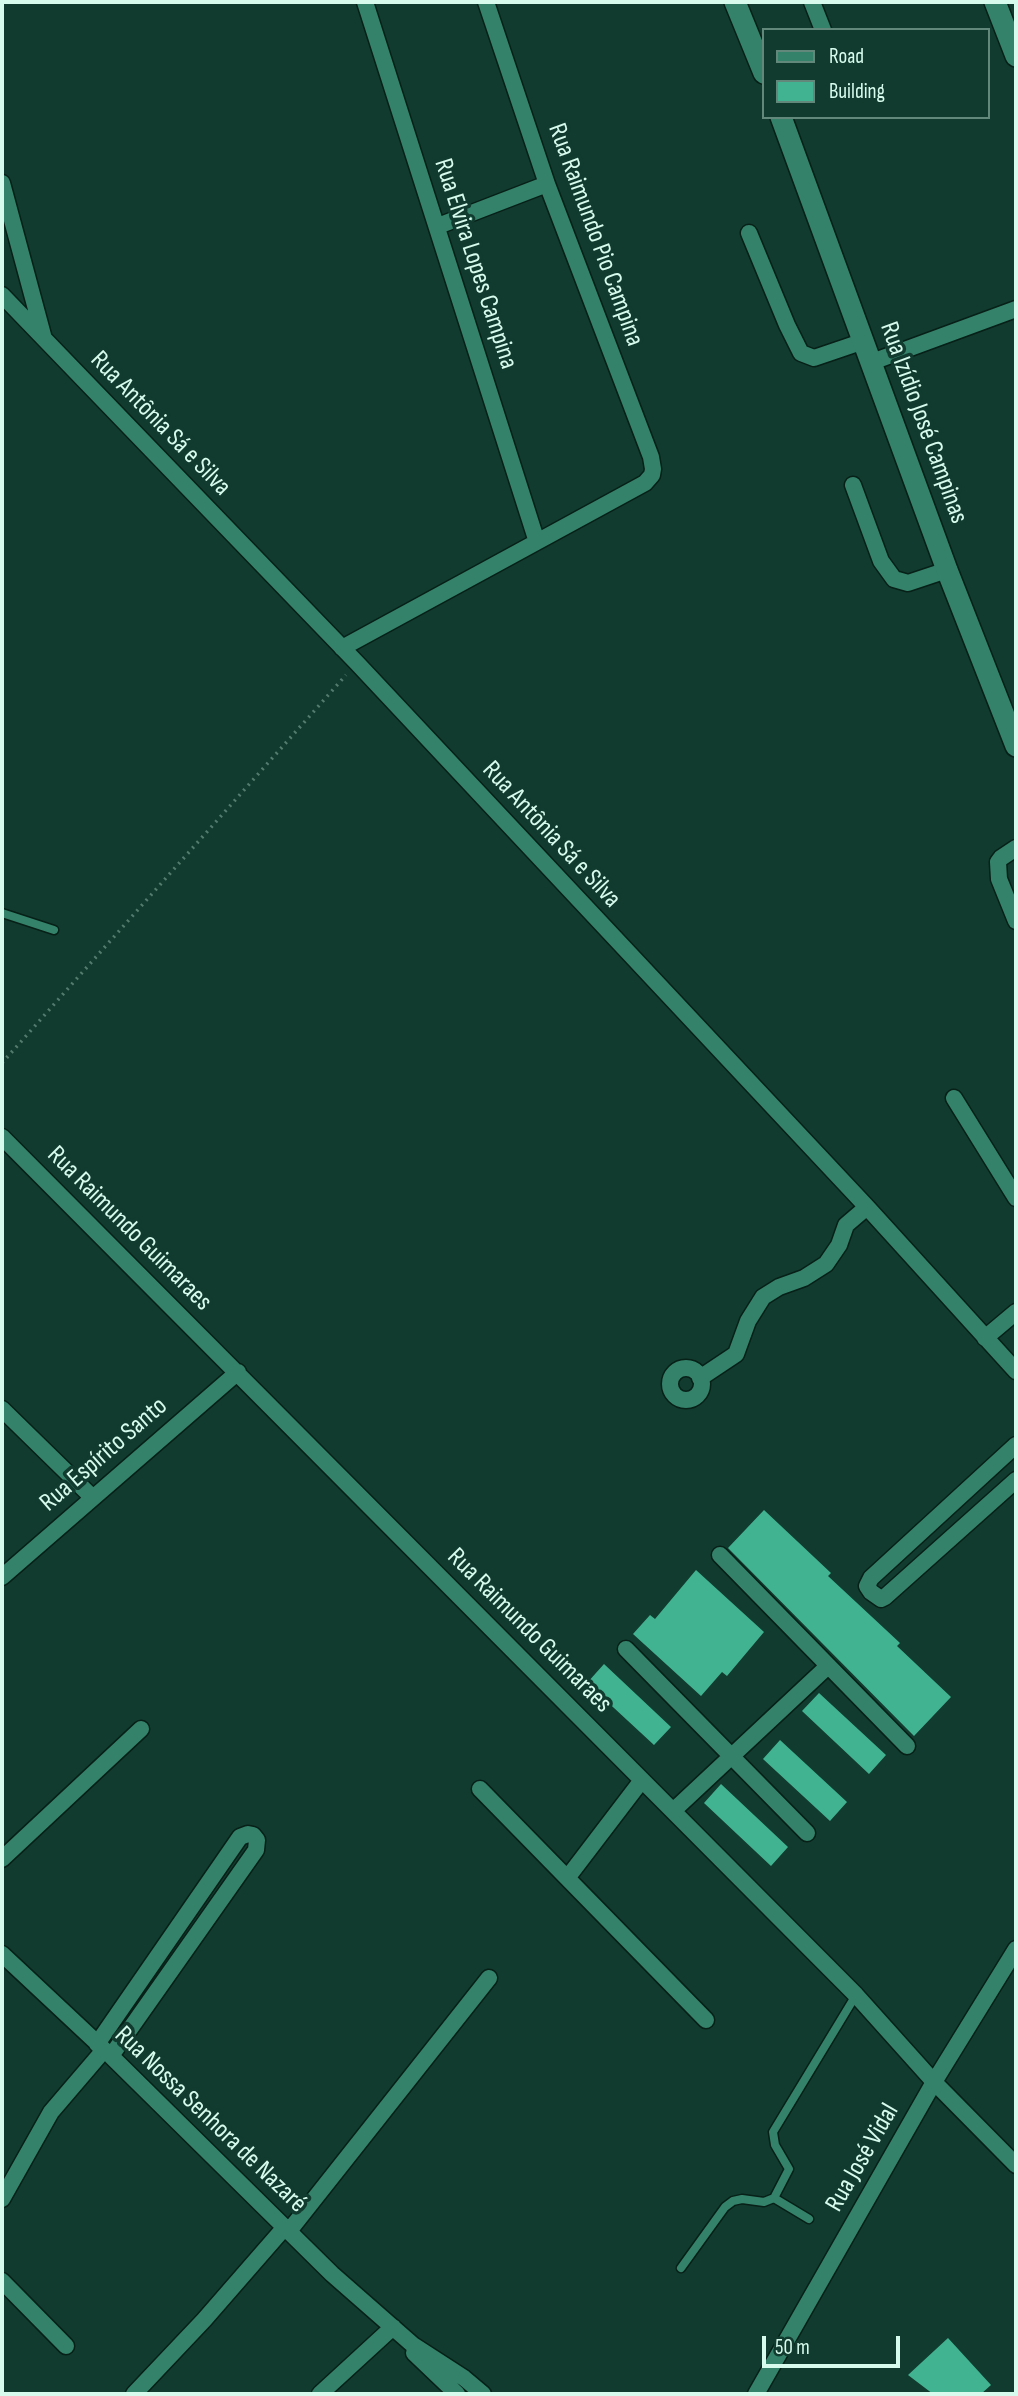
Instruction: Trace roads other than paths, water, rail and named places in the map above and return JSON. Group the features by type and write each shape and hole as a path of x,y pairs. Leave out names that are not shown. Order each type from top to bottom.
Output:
{"street":[{"name":"Rua Elvira Lopes Campina","path":"365,2 537,542"},
{"name":"Rua Raimundo Pio Campina","path":"486,2 547,184 651,457 653,469 652,475 645,483 537,542"},
{"path":"735,2 762,68"},
{"path":"812,2 821,28"},
{"path":"995,2 1015,47"},
{"name":"Rua Izídio José Campinas","path":"782,119 947,570 1016,746"},
{"name":"Rua Antônia Sá e Silva","path":"2,183 44,338"},
{"path":"438,226 547,184"},
{"path":"749,233 790,333 801,353 814,358 864,341"},
{"name":"Rua Antônia Sá e Silva","path":"2,295 342,648 1016,1369"},
{"path":"872,362 1016,309"},
{"path":"853,485 881,561 894,579 908,583 947,570"},
{"path":"342,648 537,542"},
{"path":"1016,848 999,862 999,879 1016,921"},
{"path":"954,1098 1016,1198"},
{"name":"Rua Raimundo Guimaraes","path":"2,1136 856,1995 934,2082 1016,2165"},
{"path":"700,1378 736,1354 748,1321 764,1297 779,1286 804,1278 826,1264 839,1245 846,1225 867,1207"},
{"path":"985,1338 1016,1312"},
{"name":"Rua Espírito Santo","path":"2,1577 239,1372"},
{"path":"2,1409 92,1497"},
{"path":"1014,1452 871,1578 867,1586 871,1592 881,1599 885,1597 1016,1480"},
{"path":"936,1519 953,1537"},
{"path":"720,1555 907,1746"},
{"path":"626,1649 807,1833"},
{"path":"673,1811 828,1666"},
{"path":"2,1859 141,1730"},
{"path":"568,1877 642,1780"},
{"path":"480,1789 706,2020"},
{"path":"2,2199 51,2112 104,2050 142,2011 256,1850 257,1840 253,1835 248,1833 240,1837 224,1860 127,2001 104,2050"},
{"path":"224,1860 240,1872"},
{"name":"Rua José Vidal","path":"756,2394 934,2082 1016,1949"},
{"name":"Rua Nossa Senhora de Nazaré","path":"2,1955 104,2050 457,2394"},
{"path":"134,2394 287,2229 489,1978"},
{"path":"127,2001 142,2011"},
{"path":"2,2281 66,2346"},
{"path":"320,2394 389,2326"},
{"name":"Rua Nossa Senhora de Nazaré","path":"389,2326 483,2394"}],"lane":[{"path":"2,913 54,930"},
{"path":"681,2268 725,2207 742,2199 764,2202 774,2198 789,2169 775,2146 773,2132 856,1995"},
{"path":"774,2198 809,2219"}]}
